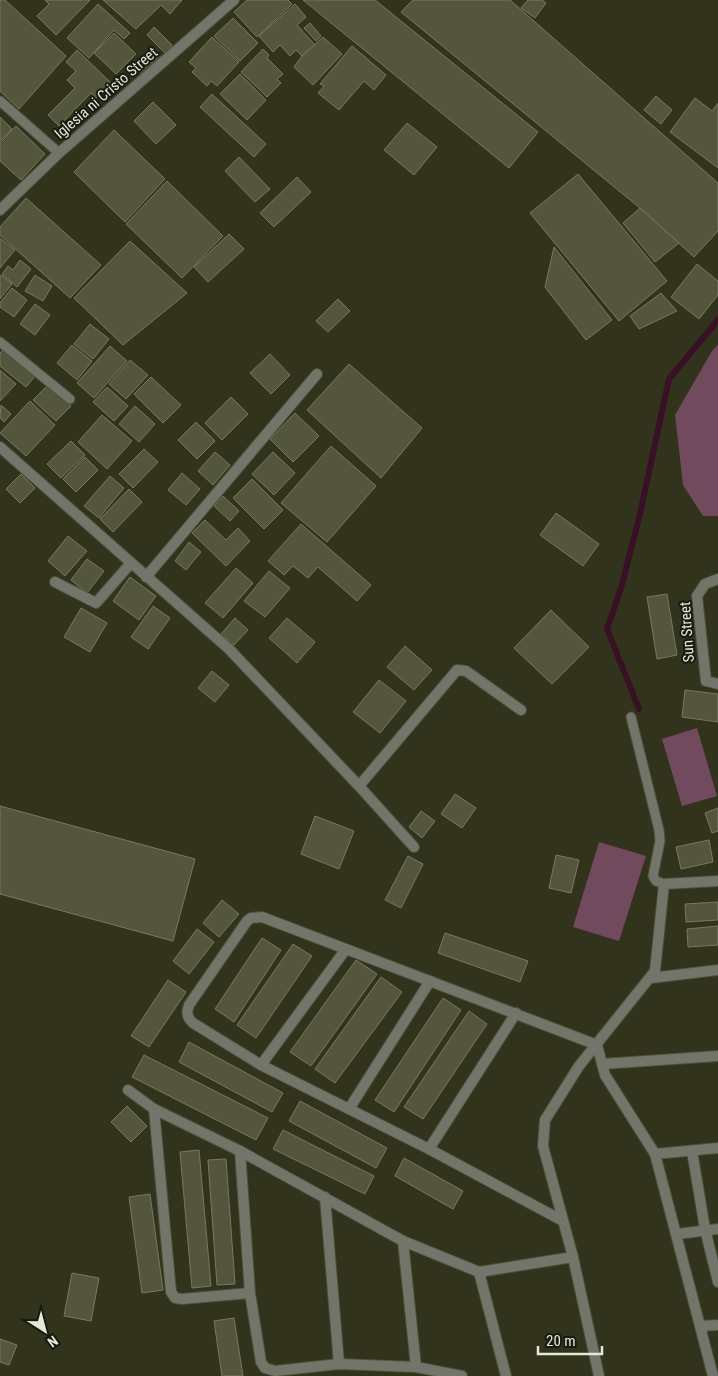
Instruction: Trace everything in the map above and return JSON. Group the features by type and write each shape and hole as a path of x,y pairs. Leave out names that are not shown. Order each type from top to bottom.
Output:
{"street":[{"name":"Iglesia ni Cristo Street","path":"0,210 59,154 234,0"},
{"path":"146,577 317,374"},
{"path":"0,447 228,649 359,786 414,847"},
{"path":"56,582 96,604 131,563"},
{"name":"Sun Street","path":"718,579 705,584 697,596 706,681 718,684"},
{"path":"359,786 457,670 466,670 521,710"},
{"path":"599,1376 573,1257 543,1146 545,1120 579,1066 655,971 664,884 718,881"},
{"path":"563,1221 429,1149 261,1064 193,1023 188,1018 187,1011 247,922 251,918 262,917 597,1045"},
{"path":"261,1064 346,949"},
{"path":"651,978 718,970"},
{"path":"349,1109 430,981"},
{"path":"429,1149 516,1013"},
{"path":"597,1045 604,1075 655,1154 678,1234 714,1376"},
{"path":"602,1064 718,1056"},
{"path":"128,1090 154,1109 240,1150 403,1242 479,1272 573,1257"},
{"path":"154,1109 171,1292 176,1298 182,1299 250,1293"},
{"path":"655,1154 718,1148"},
{"path":"240,1150 250,1293 261,1362 265,1368 275,1371 339,1364 416,1367 462,1376"},
{"path":"692,1151 705,1229 718,1282"},
{"path":"325,1197 339,1364"},
{"path":"678,1234 705,1229 718,1229"},
{"path":"403,1242 416,1367"},
{"path":"479,1272 506,1376"},
{"path":"701,1326 718,1325"}],"lane":[{"path":"0,101 59,154"},
{"path":"0,342 70,398"},
{"path":"631,717 659,830 660,840 652,876 656,881 664,884"}],"shaded area":[{"path":"718,345 718,516 703,516 683,485 675,415 712,351"},
{"path":"697,728 717,796 682,806 662,739"},
{"path":"599,842 646,856 619,941 573,927"}],"building":[{"path":"0,0 5,0 66,56 19,109 0,91"},
{"path":"45,0 90,0 56,35 37,16 49,4"},
{"path":"103,0 182,0 170,14 161,5 136,29"},
{"path":"247,0 288,0 292,4 257,37 234,12"},
{"path":"303,0 375,0 538,132 509,168"},
{"path":"413,0 510,0 718,183 718,231 694,257 640,208 401,12"},
{"path":"528,0 542,0 546,3 535,18 521,8"},
{"path":"98,4 130,33 124,39 114,30 89,58 67,38"},
{"path":"295,4 306,17 297,25 315,45 302,56 296,50 290,56 280,45 273,52 259,36"},
{"path":"233,18 258,43 240,61 214,36"},
{"path":"310,23 321,36 316,41 304,28"},
{"path":"154,27 172,45 166,54 147,35"},
{"path":"114,33 136,54 116,74 94,53"},
{"path":"212,37 239,62 217,86 211,81 207,86 192,72 196,68 189,62"},
{"path":"323,37 342,54 313,85 294,67 302,56"},
{"path":"352,46 386,75 374,90 364,81 339,110 318,93 324,86 320,84"},
{"path":"152,47 161,57 143,75 134,65"},
{"path":"263,49 269,55 267,58 283,74 277,79 281,83 267,97 241,72"},
{"path":"77,50 111,83 96,98 91,93 59,126 48,115 75,88 67,80 76,71 66,62"},
{"path":"240,74 266,100 247,120 220,94"},
{"path":"212,94 266,144 254,157 200,107"},
{"path":"656,96 672,110 661,124 644,110"},
{"path":"695,98 712,111 718,103 718,168 670,132"},
{"path":"153,102 176,125 156,144 134,121"},
{"path":"0,117 12,129 0,141"},
{"path":"407,123 437,147 414,175 384,150"},
{"path":"16,126 45,154 21,180 0,161 0,143"},
{"path":"114,130 165,179 125,222 74,172"},
{"path":"239,157 270,189 255,202 225,171"},
{"path":"578,174 667,281 619,321 530,213"},
{"path":"297,177 311,192 274,227 260,213"},
{"path":"167,181 223,236 182,278 126,224"},
{"path":"26,198 101,265 70,298 0,235 0,227"},
{"path":"640,208 679,243 655,262 623,223"},
{"path":"229,234 244,249 208,282 194,267"},
{"path":"0,238 15,250 0,268"},
{"path":"130,241 187,293 123,345 74,298"},
{"path":"554,247 612,320 586,340 545,287"},
{"path":"20,260 31,269 17,287 2,274 8,266 13,270"},
{"path":"697,264 718,281 718,295 699,319 671,297"},
{"path":"1,275 12,284 0,299 0,277"},
{"path":"35,275 52,286 43,301 25,291"},
{"path":"12,288 27,300 14,317 0,307 0,303"},
{"path":"661,293 677,311 639,329 630,316"},
{"path":"338,299 350,311 328,332 316,321"},
{"path":"35,304 50,315 35,335 20,324"},
{"path":"90,324 109,339 93,359 74,344"},
{"path":"72,345 92,361 77,380 57,363"},
{"path":"110,346 127,361 94,398 77,383"},
{"path":"3,350 35,376 26,387 0,366 0,353"},
{"path":"270,354 290,375 271,394 250,373"},
{"path":"130,360 148,375 126,399 109,384"},
{"path":"349,364 422,428 381,478 307,410"},
{"path":"0,370 16,384 0,401"},
{"path":"151,377 181,405 163,423 134,394"},
{"path":"48,385 71,406 56,421 33,400"},
{"path":"107,387 128,406 114,421 93,402"},
{"path":"231,397 248,414 222,440 205,423"},
{"path":"30,401 55,425 26,456 0,433"},
{"path":"1,405 11,414 4,422 0,418"},
{"path":"135,406 155,424 139,442 119,424"},
{"path":"295,413 319,436 293,462 270,439"},
{"path":"102,415 132,441 107,469 78,442"},
{"path":"196,422 215,441 197,459 178,440"},
{"path":"71,441 85,455 61,478 47,464"},
{"path":"331,446 376,486 327,542 281,503"},
{"path":"144,449 158,462 133,488 119,474"},
{"path":"215,452 230,465 213,485 198,471"},
{"path":"273,452 295,473 274,495 252,474"},
{"path":"85,457 98,470 76,492 63,479"},
{"path":"182,473 200,489 186,505 168,490"},
{"path":"21,474 35,488 20,503 6,489"},
{"path":"110,476 124,488 99,518 84,506"},
{"path":"252,479 283,510 264,529 233,498"},
{"path":"129,489 142,502 113,532 100,519"},
{"path":"223,496 239,511 230,521 214,506"},
{"path":"556,513 599,544 583,566 540,535"},
{"path":"205,520 226,540 238,528 250,541 226,566 192,533"},
{"path":"301,524 371,585 357,601 318,567 308,578 293,566 284,575 268,561"},
{"path":"68,536 87,551 65,576 48,561"},
{"path":"189,542 201,552 186,570 175,561"},
{"path":"87,559 104,571 87,593 71,580"},
{"path":"236,568 253,583 223,618 205,603"},
{"path":"269,571 290,588 265,617 244,601"},
{"path":"130,577 156,596 139,620 113,601"},
{"path":"667,594 677,655 657,659 647,597"},
{"path":"153,606 170,618 148,649 131,637"},
{"path":"81,608 107,623 90,652 64,637"},
{"path":"551,610 589,647 552,684 514,648"},
{"path":"235,618 248,630 234,645 221,634"},
{"path":"287,618 315,642 297,663 269,638"},
{"path":"405,646 432,670 414,690 387,667"},
{"path":"212,671 229,685 215,702 198,688"},
{"path":"379,680 406,701 380,733 353,712"},
{"path":"685,690 718,694 718,722 682,717"},
{"path":"455,794 476,808 462,828 441,814"},
{"path":"0,806 195,859 173,941 0,894"},
{"path":"718,808 718,831 712,833 705,813"},
{"path":"421,811 435,821 422,838 409,827"},
{"path":"315,816 354,831 339,869 301,854"},
{"path":"709,840 713,862 681,869 676,847"},
{"path":"556,855 579,860 571,893 549,888"},
{"path":"408,856 423,864 401,908 385,900"},
{"path":"222,900 239,914 219,937 203,923"},
{"path":"718,902 718,920 686,922 685,904"},
{"path":"718,926 718,945 688,947 687,929"},
{"path":"197,929 214,942 189,974 173,961"},
{"path":"445,933 528,961 520,982 438,953"},
{"path":"262,938 281,950 234,1022 215,1009"},
{"path":"293,944 312,956 256,1038 237,1025"},
{"path":"356,960 377,974 311,1066 290,1052"},
{"path":"381,977 402,992 335,1083 315,1069"},
{"path":"168,980 186,992 149,1047 131,1036"},
{"path":"443,998 461,1010 394,1112 375,1100"},
{"path":"469,1011 487,1024 423,1119 404,1107"},
{"path":"189,1042 283,1093 272,1112 179,1062"},
{"path":"144,1055 268,1118 256,1140 132,1077"},
{"path":"300,1101 387,1148 376,1168 289,1121"},
{"path":"127,1106 147,1126 131,1142 111,1122"},
{"path":"283,1130 374,1176 365,1194 273,1149"},
{"path":"199,1150 211,1286 192,1288 180,1152"},
{"path":"404,1158 463,1191 453,1209 395,1176"},
{"path":"226,1159 235,1284 217,1285 208,1160"},
{"path":"150,1194 163,1290 142,1293 129,1197"},
{"path":"72,1273 99,1278 91,1321 64,1316"},
{"path":"234,1318 243,1376 222,1376 214,1321"},
{"path":"0,1339 17,1345 9,1365 0,1362"}],"waterway":[{"path":"639,709 607,629 621,588 640,514 669,379 718,320"}]}
